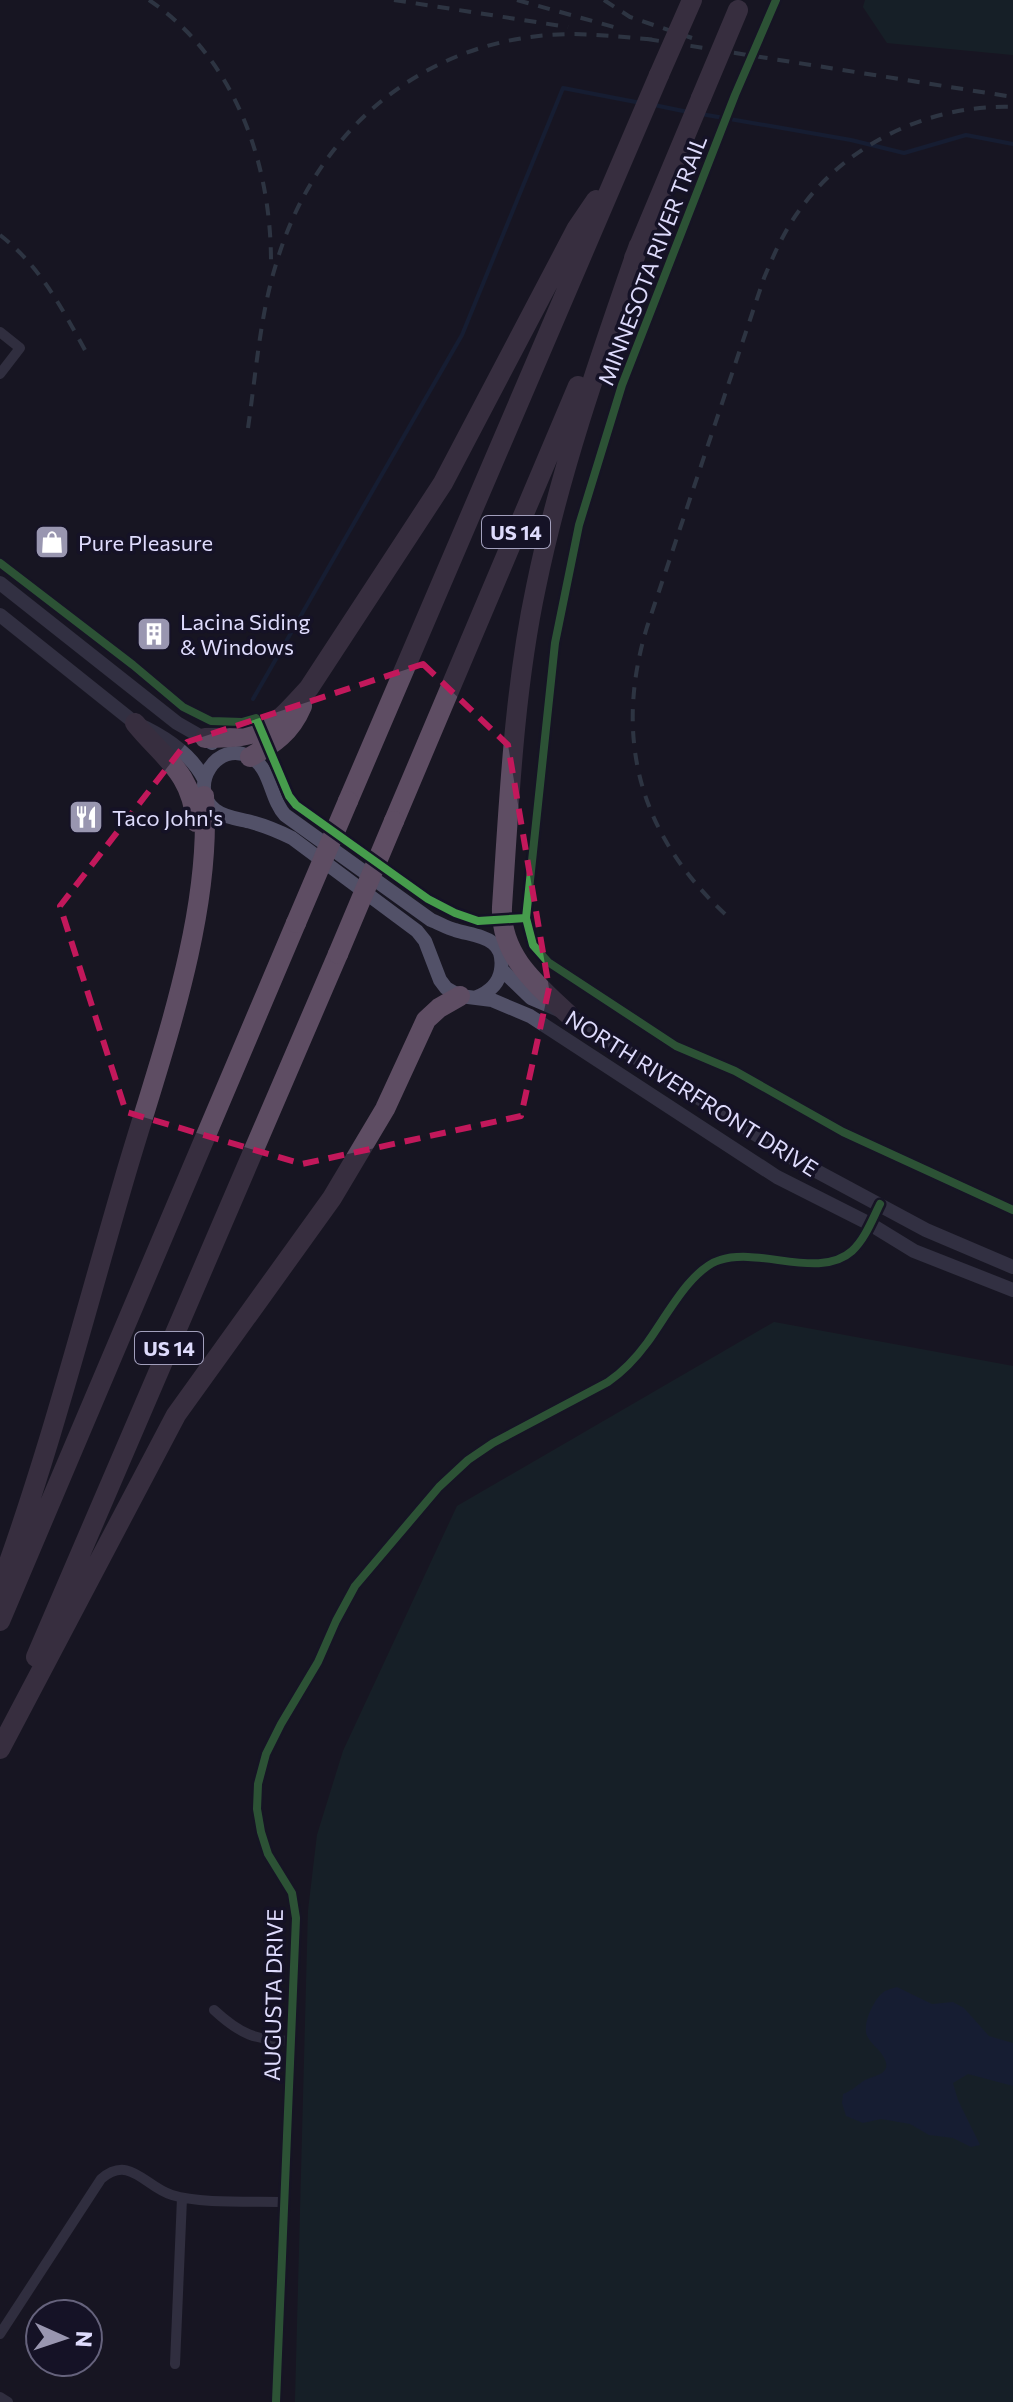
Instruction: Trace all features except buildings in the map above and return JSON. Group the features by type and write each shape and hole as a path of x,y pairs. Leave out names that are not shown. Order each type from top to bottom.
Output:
{"highway":[{"name":"US 14","path":"0,1621 692,0"},
{"name":"US 14","path":"0,1741 740,5"},
{"path":"240,755 279,740 288,731 309,688 443,483 577,228 623,160"},
{"path":"568,1014 530,978 513,956 503,954 502,921 514,761 535,589 555,505 586,401 639,245"},
{"path":"205,738 242,738 263,731 287,712 309,688"},
{"path":"135,723 178,769 187,784 196,817 198,898"},
{"path":"0,1587 38,1474 173,1009 206,853 204,787"},
{"path":"0,1749 176,1415 332,1198 385,1109 426,1020 439,1008 469,997"}],"main road":[{"path":"0,583 177,723 240,755"},
{"path":"0,615 135,723 158,733 188,756 216,811 276,829 306,847 417,931 425,941 446,988 469,997 492,988 503,954"},
{"name":"NORTH RIVERFRONT DRIVE","path":"240,755 264,771 277,804 285,815 431,920 485,937 503,954 531,998 568,1014 794,1159 926,1230 1013,1267"},
{"path":"204,787 212,764 240,755"},
{"name":"NORTH RIVERFRONT DRIVE","path":"469,997 492,1000 530,1016 751,1161 914,1251 1013,1290"}],"street":[{"path":"0,332 20,348 0,374"},
{"path":"870,1224 880,1204"},
{"name":"AUGUSTA DRIVE","path":"276,2402 296,1918 292,1893 268,1854 257,1809 258,1784 266,1754 276,1734 318,1662 355,1586 458,1469 493,1443 624,1371 694,1277 718,1260 746,1255 812,1264 830,1263 853,1251 870,1224"},
{"path":"214,2010 235,2029 252,2037 292,2041"},
{"path":"0,2334 101,2179 108,2173 124,2169 134,2172 164,2192 182,2198 285,2202"},
{"path":"175,2364 182,2198"},
{"path":"0,2397 8,2402"}],"highlighted area":[{"path":"423,664 508,745 549,988 521,1116 302,1164 126,1112 60,906 187,742"}],"green space":[{"path":"865,0 1013,0 1013,55 887,43 863,7"},
{"path":"774,1322 1013,1366 1013,2402 295,2402 308,1911 317,1835 343,1751 457,1506"}],"water":[{"path":"897,1987 932,2004 953,2002 964,2008 989,2036 1013,2043 1013,2086 968,2074 953,2083 980,2145 971,2147 953,2138 929,2135 910,2124 881,2119 863,2123 846,2116 843,2094 885,2070 886,2062 867,2036 866,2025 877,1999 885,1991"}],"waterway":[{"path":"253,699 462,335 563,88 641,103"},
{"path":"654,105 688,112"},
{"path":"701,114 851,140 904,153 966,135 1013,144"}],"railway":[{"path":"149,0 179,24 204,51 225,82 242,116 264,187 271,262"},
{"path":"394,0 568,27"},
{"path":"517,0 614,27"},
{"path":"604,0 630,17 692,38"},
{"path":"248,428 266,302 294,216 317,174 344,137 377,105 414,78 455,57 500,43 562,34 657,40"},
{"path":"647,39 1013,97"},
{"path":"725,914 696,884 672,852 654,818 641,783 634,746 633,708 637,668 647,627 764,278 785,233 801,208 843,164 868,146 923,120 952,112 1013,107"},
{"path":"0,235 38,274 85,350"}],"cycle path":[{"name":"MINNESOTA RIVER TRAIL","path":"526,918 555,643 579,525 622,385 735,95 776,0"},
{"path":"0,563 183,707 211,721 242,722 256,718 289,796 296,805 428,899 478,921 526,918 533,945 548,962 676,1046 735,1071 843,1132 1013,1210"},
{"path":"276,2402 296,1918 292,1893 268,1854 257,1809 258,1784 266,1754 281,1724 318,1662 355,1586 439,1487 468,1460 493,1443 608,1382 643,1349 688,1284 709,1265 736,1257 807,1263 839,1259 861,1241 880,1204"}],"place":[{"name":"Pure Pleasure","path":"52,542"},
{"name":"Lacina Siding & Windows","path":"154,634"},
{"name":"Taco John's","path":"86,817"}]}
